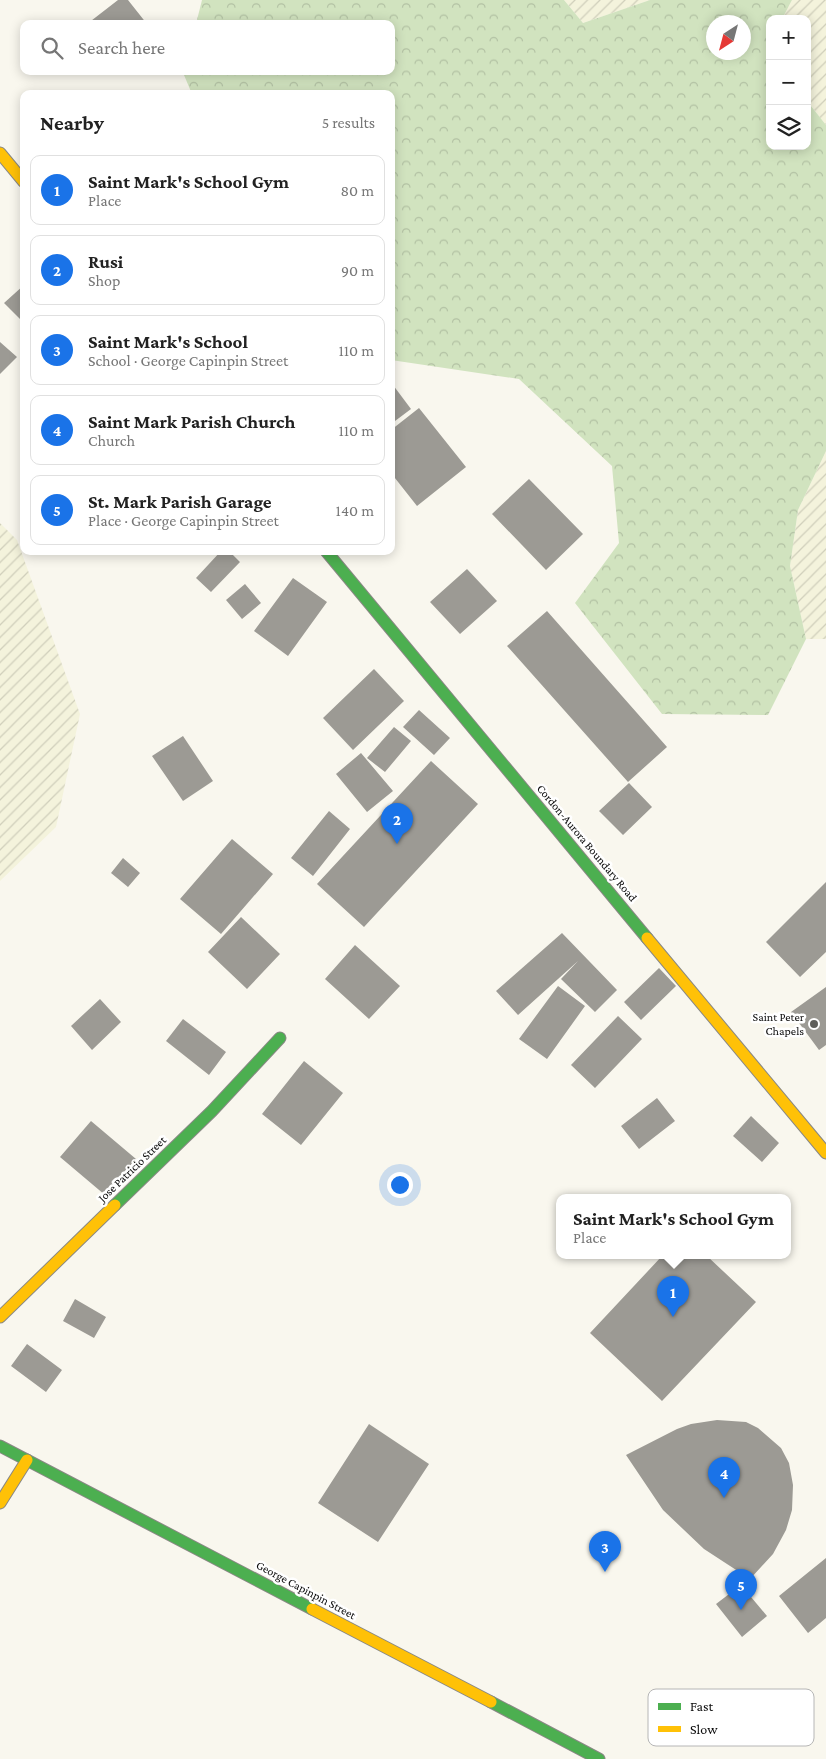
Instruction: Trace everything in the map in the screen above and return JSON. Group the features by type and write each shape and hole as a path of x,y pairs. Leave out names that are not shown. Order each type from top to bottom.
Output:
{"street":[{"path":"0,153 20,177"},
{"name":"Cordon-Aurora Boundary Road","path":"329,555 826,1153"},
{"name":"Jose Patricio Street","path":"0,1317 212,1111 280,1038"},
{"name":"George Capinpin Street","path":"0,1446 599,1759"},
{"path":"0,1503 27,1460"}],"green space":[{"path":"202,0 564,0 583,23 650,0 792,0 784,15 766,15 766,150 811,150 811,106 826,125 826,451 798,510 790,566 806,639 768,715 662,714 575,603 619,543 612,466 519,379 395,361 395,90 190,90 184,75 395,75 395,20 197,20"},
{"path":"564,0 650,0 583,23"},
{"path":"792,0 826,0 826,125 811,106 811,15 784,15"},
{"path":"826,451 826,639 806,639 790,566 798,510"},
{"path":"0,523 17,540 20,555 22,555 80,714 56,827 0,881"}],"building":[{"path":"118,0 128,0 144,20 92,20"},
{"path":"20,289 20,319 4,303"},
{"path":"0,342 17,357 0,374"},
{"path":"395,388 411,409 395,421"},
{"path":"419,408 466,467 417,506 395,478 395,427"},
{"path":"529,479 583,534 546,570 492,514"},
{"path":"217,555 233,555 240,562 211,592 196,578"},
{"path":"467,569 497,601 460,634 430,602"},
{"path":"293,578 327,602 288,656 254,631"},
{"path":"245,584 261,603 242,619 226,600"},
{"path":"547,611 667,747 628,782 507,646"},
{"path":"374,669 404,701 353,750 323,718"},
{"path":"419,710 450,738 434,755 403,727"},
{"path":"394,727 411,741 385,772 367,758"},
{"path":"183,736 213,781 183,801 152,756"},
{"path":"361,753 393,791 367,812 336,774"},
{"path":"431,761 478,804 364,927 317,884"},
{"path":"629,783 652,807 623,835 599,811"},
{"path":"329,811 350,829 313,876 291,858"},
{"path":"232,839 273,874 221,934 180,899"},
{"path":"123,858 140,873 128,887 111,873"},
{"path":"826,882 826,952 800,977 766,942"},
{"path":"241,917 280,954 247,989 208,952"},
{"path":"562,933 617,990 595,1012 561,979 578,961 518,1015 496,991"},
{"path":"355,945 400,986 369,1019 325,979"},
{"path":"659,968 676,986 641,1020 624,1002"},
{"path":"558,986 585,1006 547,1059 519,1039"},
{"path":"826,987 826,1045 819,1050 791,1012"},
{"path":"100,999 121,1022 92,1050 71,1026"},
{"path":"618,1016 642,1039 595,1088 571,1065"},
{"path":"183,1019 226,1052 209,1075 166,1041"},
{"path":"304,1061 343,1093 301,1145 262,1114"},
{"path":"657,1098 675,1121 639,1149 621,1126"},
{"path":"751,1116 779,1143 762,1162 733,1136"},
{"path":"91,1121 136,1159 105,1195 60,1157"},
{"path":"659,1259 710,1259 756,1302 662,1401 590,1333"},
{"path":"75,1299 106,1317 94,1338 63,1321"},
{"path":"27,1344 62,1370 46,1392 11,1366"},
{"path":"717,1420 746,1422 758,1428 781,1448 789,1463 793,1485 792,1510 786,1530 773,1554 750,1579 704,1549 663,1510 626,1455 677,1429 691,1424"},
{"path":"369,1424 429,1464 378,1542 318,1503"},
{"path":"826,1558 826,1618 808,1633 779,1596"},
{"path":"741,1585 767,1616 742,1637 716,1604"}],"traffic: fast":[{"path":"329,555 647,938"},
{"path":"115,1205 212,1111 280,1038"},
{"path":"0,1446 312,1609"},
{"path":"491,1702 599,1759"}],"traffic: slow":[{"path":"0,153 20,177"},
{"path":"647,938 826,1153"},
{"path":"0,1317 115,1205"},
{"path":"0,1503 27,1460"},
{"path":"312,1609 491,1702"}],"place":[{"name":"Rusi","path":"397,844"},
{"name":"Saint Peter Chapels","path":"814,1024"},
{"name":"Saint Mark's School Gym","path":"673,1317"},
{"name":"Saint Mark Parish Church","path":"724,1498"},
{"name":"Saint Mark's School","path":"605,1572"},
{"name":"St. Mark Parish Garage","path":"741,1610"}]}
